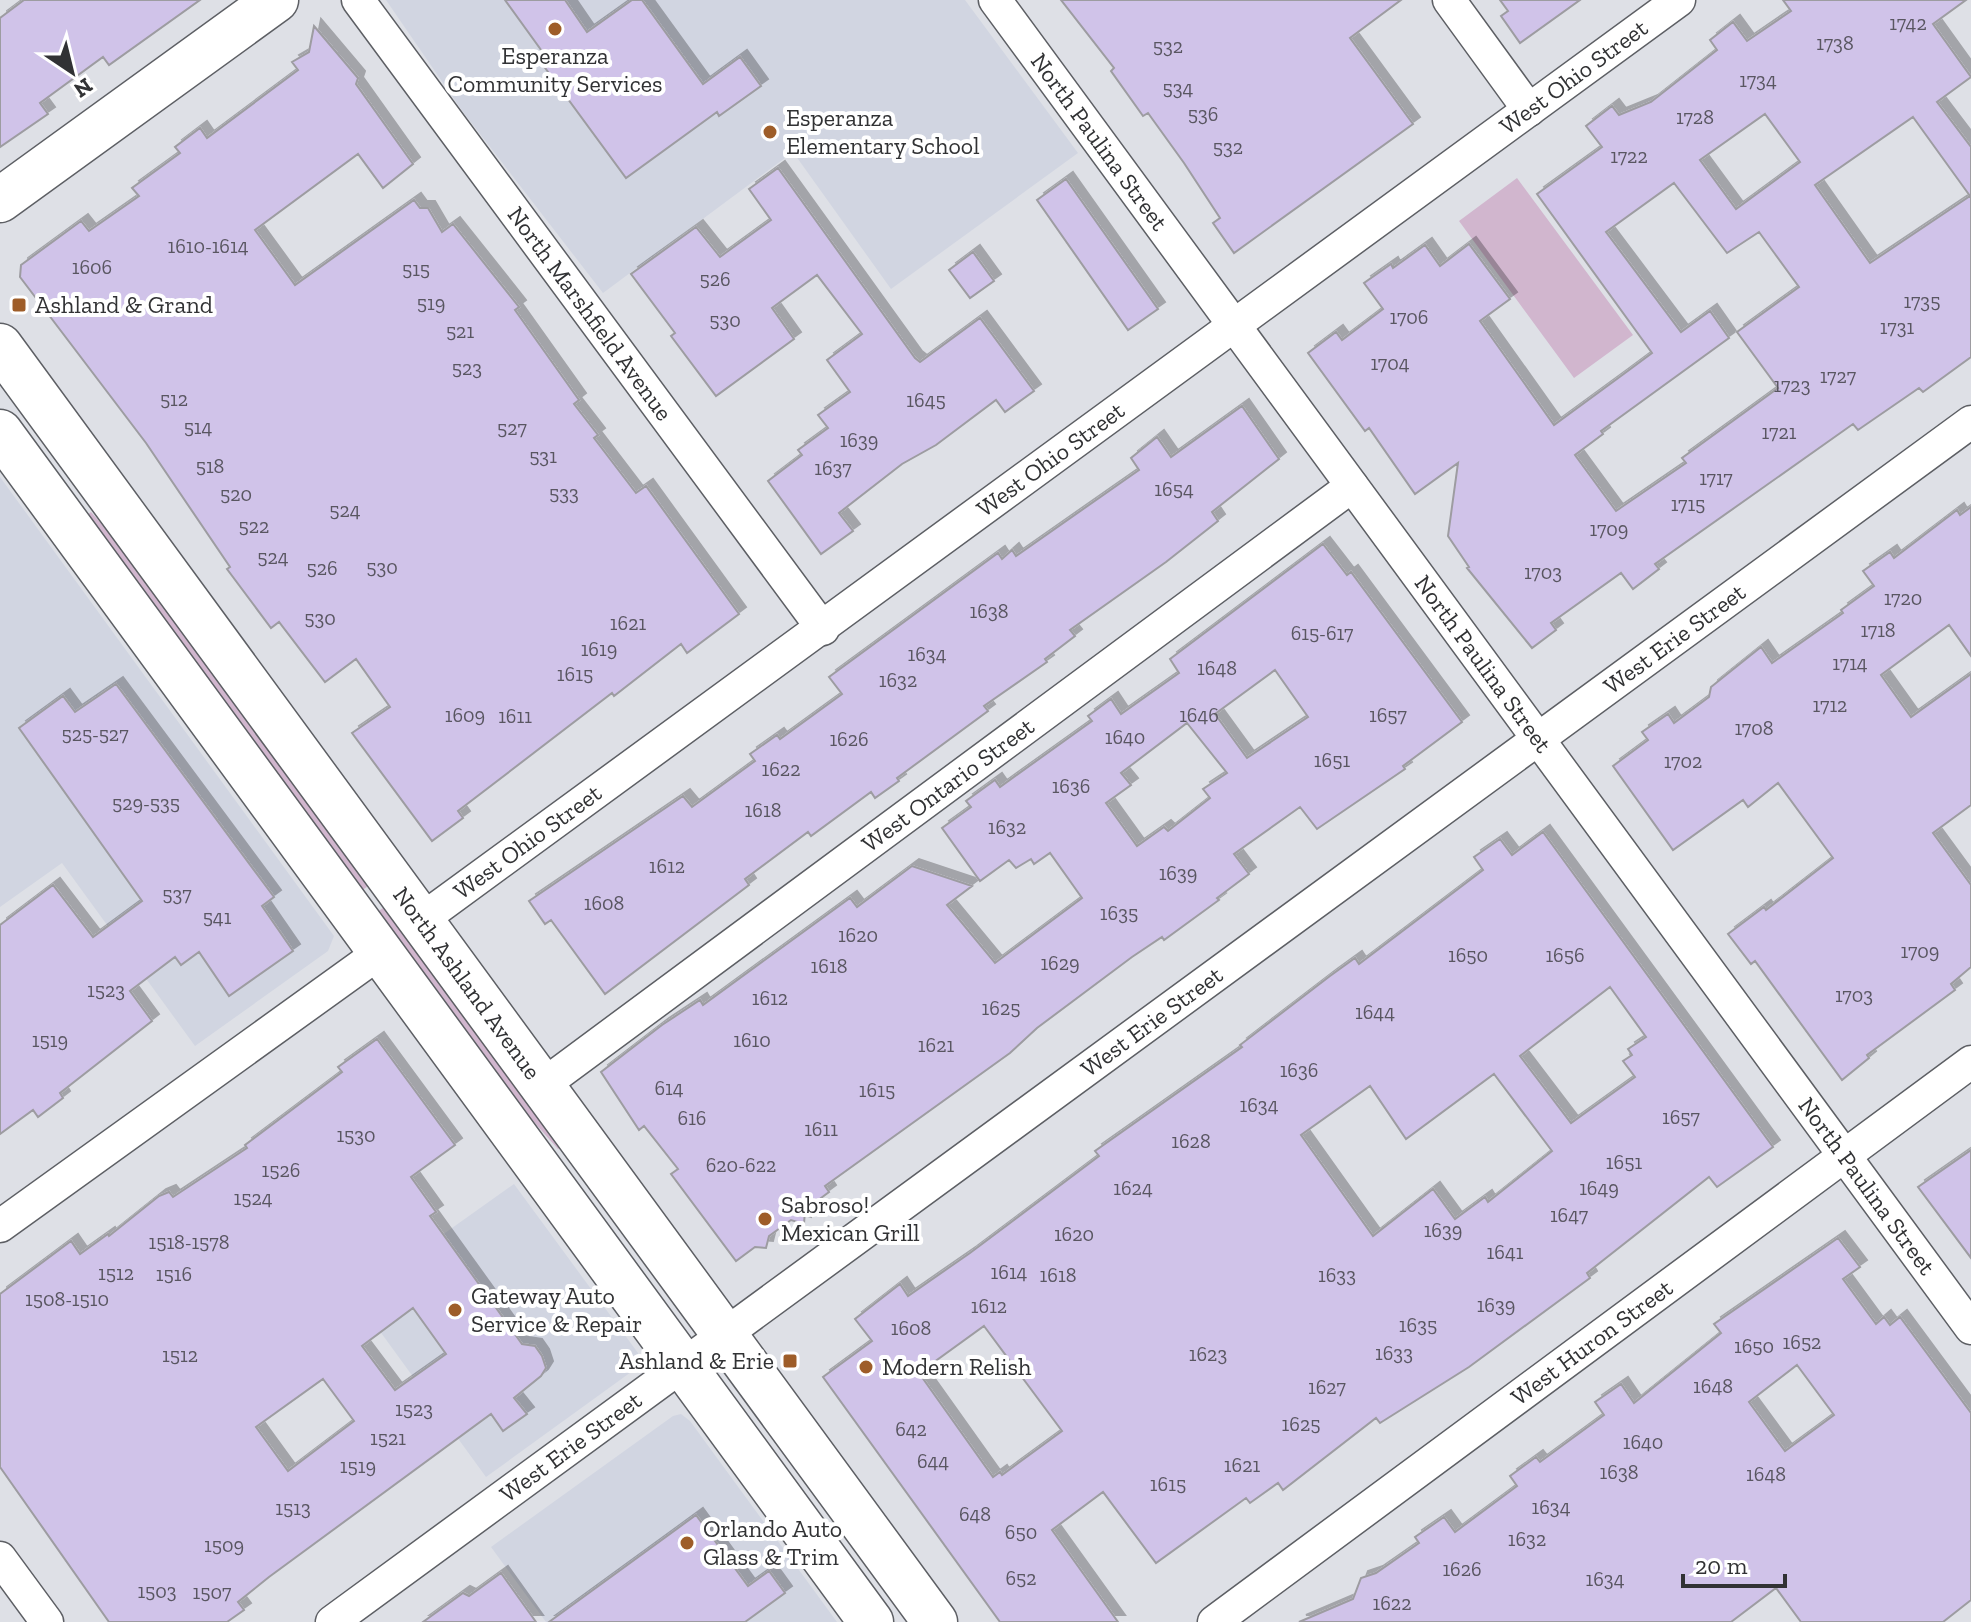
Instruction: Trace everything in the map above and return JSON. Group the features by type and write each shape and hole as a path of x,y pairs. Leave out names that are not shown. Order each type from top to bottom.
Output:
{"main road":[{"path":"0,200 276,0"},
{"name":"North Ashland Avenue","path":"0,346 935,1622"},
{"name":"North Ashland Avenue","path":"0,432 871,1622"}],"street":[{"name":"North Marshfield Avenue","path":"358,0 823,629"},
{"name":"North Paulina Street","path":"995,0 1971,1328"},
{"path":"1449,0 1529,110"},
{"name":"West Ohio Street","path":"421,920 823,629 1679,0"},
{"name":"West Erie Street","path":"332,1622 1971,422"},
{"name":"West Ontario Street","path":"543,1085 1352,486"},
{"path":"0,1226 382,951"},
{"name":"West Huron Street","path":"1214,1622 1971,1062"},
{"path":"0,1558 47,1622"}],"shaded area":[{"name":"Esperanza Elementary School","path":"386,0 965,0 1078,153 891,289 793,152 603,293 463,112"},
{"path":"1517,178 1633,335 1574,378 1459,221"},
{"path":"0,477 334,936 328,951 195,1046 62,863 0,907"},
{"path":"91,512 137,564 371,884 361,891 86,516"},
{"path":"386,906 563,1146 558,1149 516,1102 377,912"},
{"path":"514,1184 638,1353 638,1367 486,1477 355,1297"},
{"path":"681,1414 690,1421 837,1622 546,1622 491,1547 673,1416"}],"building":[{"path":"24,0 200,0 109,65 103,57 40,103 48,114 0,147 0,18"},
{"path":"505,0 565,0 587,32 632,0 642,0 703,84 740,57 761,86 719,116 717,112 626,178 543,65 549,61"},
{"path":"1061,0 1401,0 1350,38 1413,124 1234,253 1213,223 1220,218 1184,163 1148,113 1143,116 1111,71 1114,68"},
{"path":"1500,0 1580,0 1520,43 1501,16 1508,11"},
{"path":"1783,0 1966,0 1933,24 1971,77 1937,102 1971,147 1971,357 1923,392 1919,388 1858,430 1853,424 1655,564 1659,569 1633,589 1621,573 1551,623 1556,630 1532,648 1467,568 1448,536 1458,463 1415,494 1369,428 1365,431 1308,353 1336,332 1342,340 1383,309 1364,283 1391,264 1393,268 1425,245 1440,266 1469,244 1510,299 1480,321 1554,425 1652,353 1537,194 1602,147 1586,126 1612,106 1619,115 1651,102 1717,50 1710,40 1733,22 1747,41 1791,11","holes":["1765,114 1800,162 1736,209 1700,160","1913,117 1970,196 1870,263 1815,185","1674,183 1727,253 1759,232 1799,287 1737,332 1778,388 1682,458 1686,463 1616,511 1575,455 1603,434 1601,431 1729,338 1710,311 1681,332 1606,232"]},
{"path":"314,26 358,78 356,84 413,164 383,188 358,154 255,230 295,285 414,200 420,208 428,208 442,232 453,224 519,307 515,310 579,400 574,404 598,435 594,438 636,493 646,486 739,614 687,653 681,644 614,696 612,693 458,811 463,818 432,841 352,733 390,707 356,659 325,682 279,622 271,628 227,569 230,567 146,443 20,277 21,265 81,221 89,231 139,196 132,188 180,153 175,147 200,128 207,138 298,70 292,62 309,52"},
{"path":"778,168 915,358 920,362 980,318 1034,391 1005,412 996,400 936,445 902,464 839,513 853,531 821,554 768,481 802,455 798,450 828,428 818,415 850,392 827,360 862,334 817,275 772,308 794,339 716,396 671,336 675,333 631,274 696,227 720,257 771,220 749,189"},
{"path":"1066,179 1158,309 1128,330 1037,200"},
{"path":"973,252 994,281 970,298 949,270"},
{"path":"1242,406 1279,459 1212,512 1218,521 1070,630 1075,636 1045,659 1047,662 984,706 988,711 897,778 899,781 875,798 871,792 811,836 808,832 745,879 749,885 605,994 551,920 545,924 529,901 683,796 692,807 755,761 750,754 777,735 780,739 842,694 829,677 998,553 1002,559 1012,550 1016,556 1139,470 1131,458 1157,437 1171,457"},
{"path":"1971,507 1971,656 1949,625 1881,675 1911,717 1971,674 1971,805 1933,833 1971,885 1971,967 1951,984 1955,990 1867,1055 1869,1058 1842,1080 1755,961 1751,964 1728,934 1764,907 1766,910 1833,858 1778,783 1748,807 1743,800 1673,850 1613,766 1648,740 1642,732 1668,714 1674,723 1709,697 1711,687 1761,647 1772,663 1843,613 1841,610 1874,586 1863,571 1890,552 1894,558 1957,510 1960,515"},
{"path":"1323,544 1347,575 1351,572 1462,722 1403,766 1405,769 1317,829 1300,807 1234,854 1249,874 1217,898 1219,900 1164,940 1162,937 1132,957 1037,1028 1010,1053 825,1186 829,1192 805,1210 804,1224 791,1220 769,1236 766,1248 755,1247 736,1261 671,1174 678,1169 644,1126 639,1130 601,1072 662,1025 700,1000 703,1005 850,898 857,907 912,866 972,886 947,905 995,963 1082,898 1050,853 1034,864 1031,859 1016,868 1009,860 980,881 942,828 971,807 966,801 995,780 1000,787 1092,721 1088,716 1111,699 1121,714 1179,673 1170,659","holes":["1275,670 1308,717 1247,758 1215,714","1187,723 1227,773 1203,789 1210,798 1168,831 1164,827 1137,846 1106,803 1131,785 1121,773"]},
{"path":"116,684 274,897 262,906 293,951 229,996 199,952 181,965 175,957 130,991 152,1021 60,1093 63,1098 38,1117 33,1110 0,1134 0,925 53,885 93,937 142,901 19,728 63,696 75,712"},
{"path":"1543,832 1773,1147 1717,1187 1709,1177 1587,1273 1590,1278 1469,1367 1380,1423 1376,1418 1283,1490 1278,1483 1250,1503 1246,1498 1156,1563 1103,1492 1052,1530 1118,1622 1000,1622 823,1377 872,1341 855,1319 900,1284 908,1296 970,1253 1099,1156 1095,1151 1242,1047 1240,1045 1330,976 1355,958 1359,964 1483,870 1474,857 1500,839 1512,855","holes":["1610,987 1646,1037 1628,1049 1632,1055 1623,1061 1635,1077 1571,1123 1520,1056","1494,1074 1552,1151 1488,1202 1485,1197 1455,1219 1433,1189 1373,1236 1301,1135 1370,1086 1406,1139","984,1326 1062,1431 1002,1475 1000,1472 993,1477 919,1373"]},
{"path":"377,1039 455,1145 411,1177 436,1212 430,1216 522,1344 535,1346 546,1368 541,1376 514,1398 527,1414 503,1431 491,1414 269,1577 238,1602 244,1610 227,1622 109,1622 0,1467 0,1294 71,1241 80,1254 109,1236 159,1196 169,1192 173,1197 247,1148 245,1145 342,1072 338,1067","holes":["413,1308 446,1354 395,1390 362,1346","323,1379 354,1421 288,1471 256,1427"]},
{"path":"1971,1150 1971,1258 1918,1187"},
{"path":"1838,1238 1860,1267 1843,1279 1876,1324 1884,1317 1890,1325 1900,1317 1971,1413 1971,1600 1943,1622 1801,1622 1776,1588 1731,1622 1299,1622 1353,1599 1361,1578 1376,1573 1419,1543 1415,1537 1444,1517 1455,1532 1517,1486 1510,1476 1536,1457 1540,1462 1604,1415 1595,1402 1621,1384 1634,1403 1721,1333 1714,1324","holes":["1797,1365 1834,1415 1785,1451 1749,1402"]},
{"name":"Orlando Auto Glass & Trim","path":"696,1515 748,1586 769,1571 785,1593 745,1622 549,1622"},
{"path":"501,1573 536,1622 423,1622 463,1593 469,1596"}],"place":[{"name":"Esperanza Community Services","path":"555,29"},
{"name":"Esperanza Elementary School","path":"770,132"},
{"name":"Ashland & Grand","path":"19,305"},
{"name":"Sabroso! Mexican Grill","path":"765,1219"},
{"name":"Gateway Auto Service & Repair","path":"455,1310"},
{"name":"Ashland & Erie","path":"790,1361"},
{"name":"Modern Relish","path":"866,1367"},
{"name":"Orlando Auto Glass & Trim","path":"687,1543"}]}
